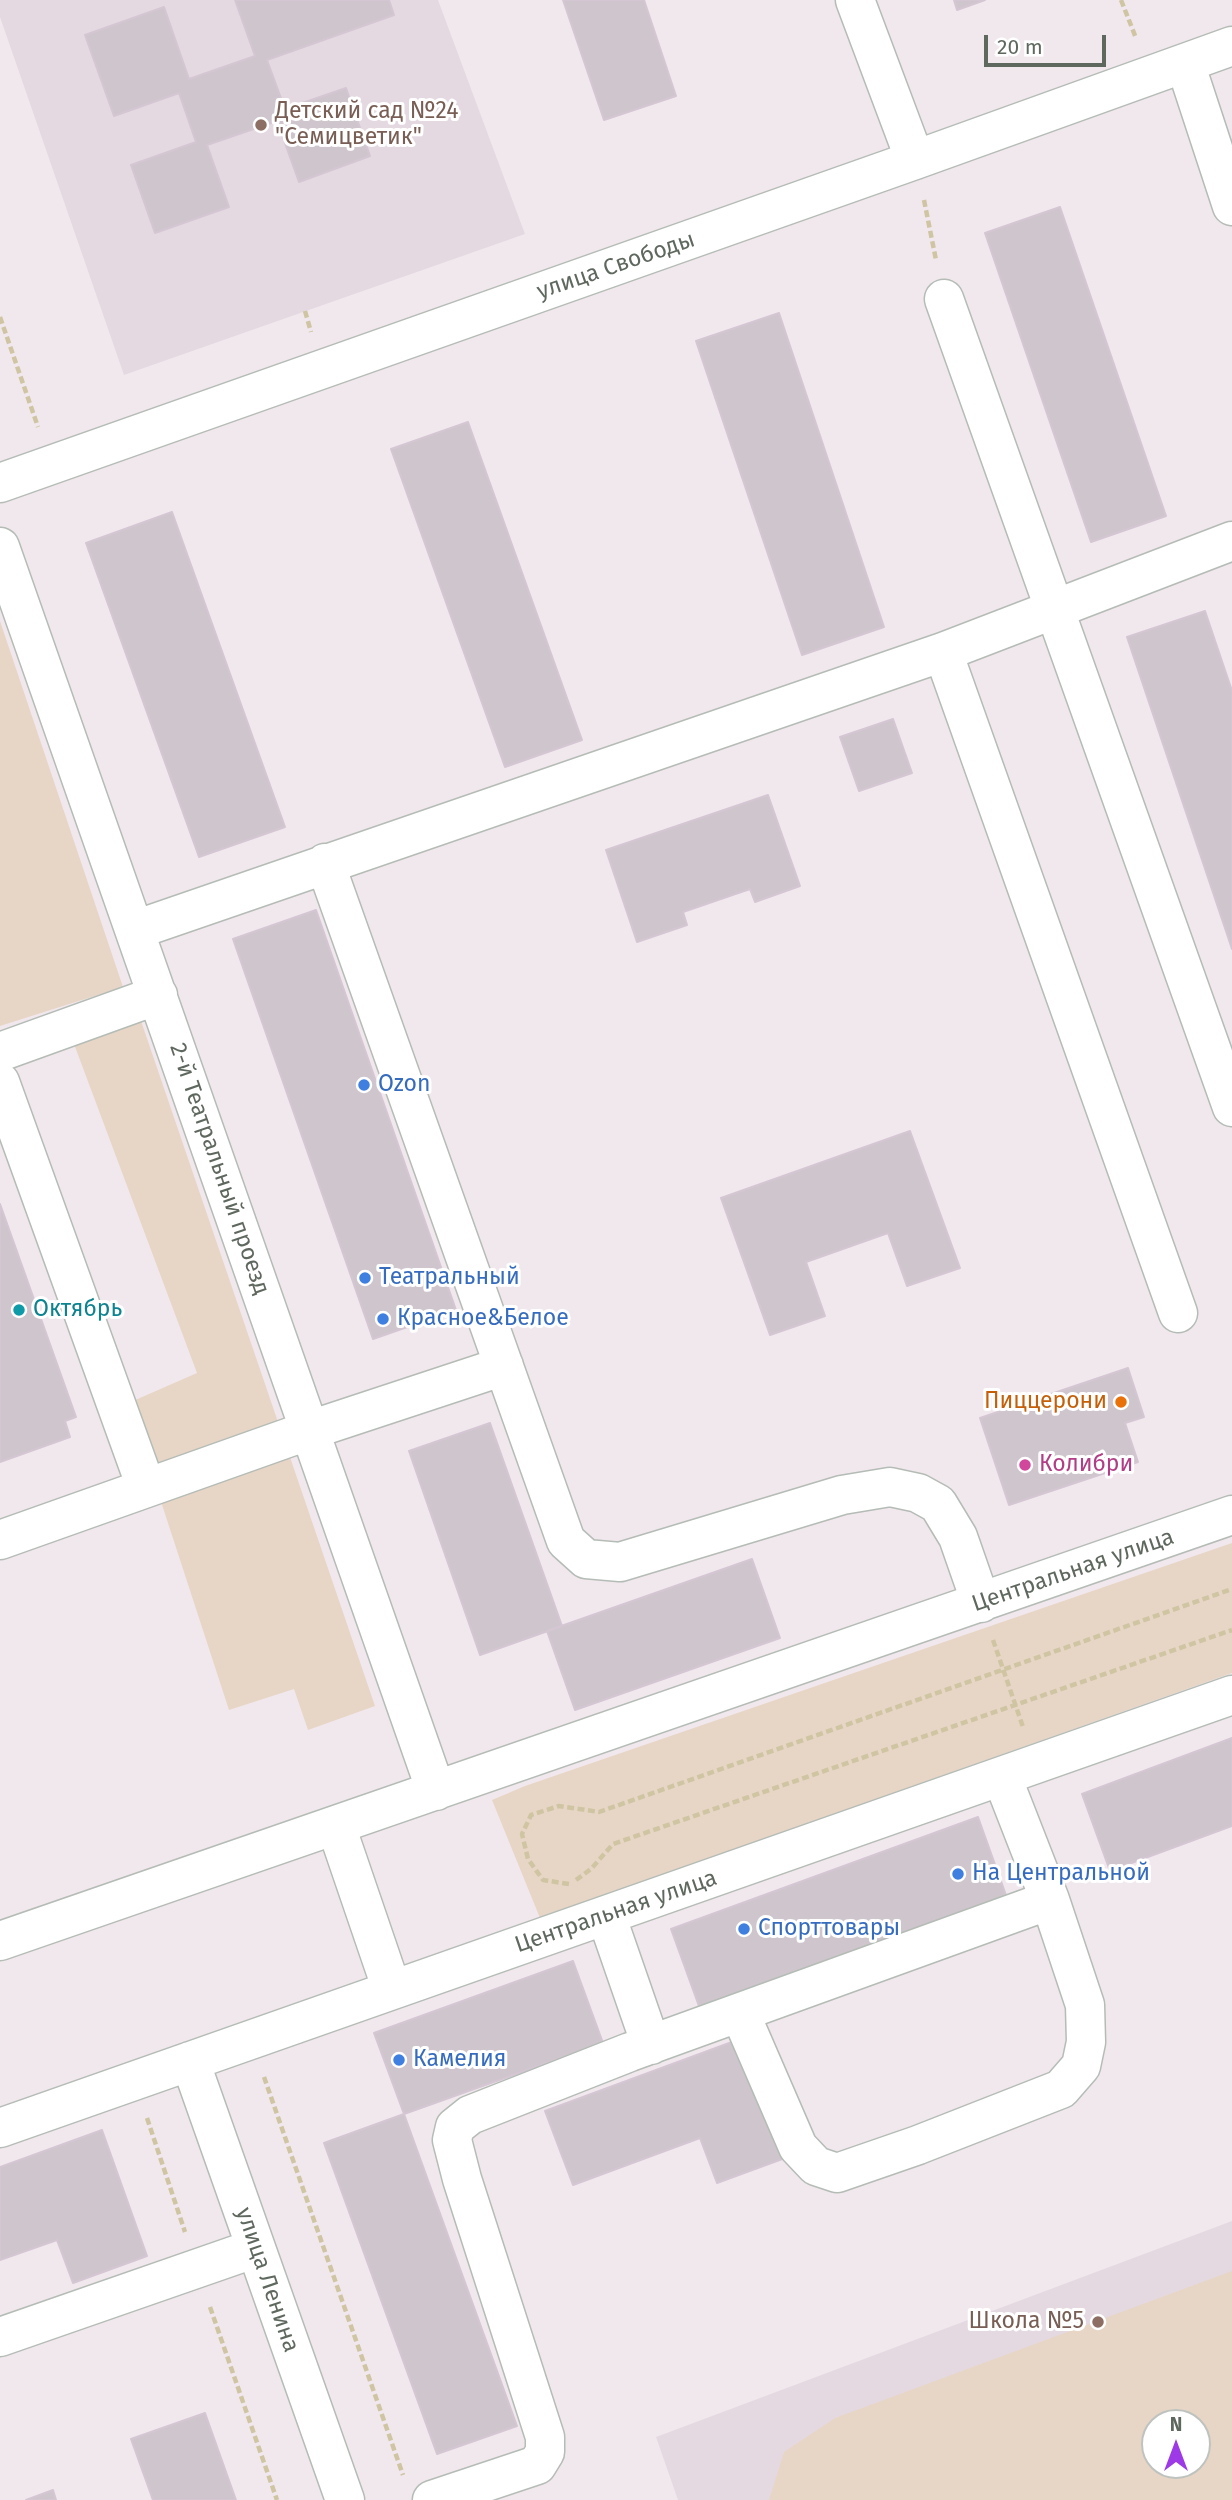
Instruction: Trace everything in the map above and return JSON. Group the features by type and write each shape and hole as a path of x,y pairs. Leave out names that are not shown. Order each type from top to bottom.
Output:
{"street":[{"path":"855,0 915,160"},
{"name":"улица Свободы","path":"0,483 1232,46"},
{"path":"1185,63 1232,206"},
{"path":"944,299 1232,1107"},
{"path":"135,930 943,652 1232,541"},
{"name":"2-й Театральный проезд","path":"0,547 436,1791"},
{"path":"943,652 1178,1314"},
{"path":"325,863 566,1541 586,1559 620,1562 842,1496 890,1487 918,1493 938,1504 958,1537 981,1603"},
{"path":"0,1052 158,995"},
{"path":"0,1082 146,1487"},
{"path":"0,1540 310,1430 504,1366"},
{"name":"Центральная улица","path":"0,1941 1232,1516"},
{"name":"Центральная улица","path":"0,2128 1232,1695"},
{"path":"740,2013 798,2147 816,2166 837,2173 918,2145 1061,2089 1081,2066 1086,2042 1086,2005 1050,1900 1002,1777"},
{"path":"336,1826 392,1990"},
{"path":"420,2493 537,2465 545,2452 545,2437 462,2179 452,2140 455,2127 470,2115 651,2045 1050,1900"},
{"path":"606,1915 651,2045"},
{"name":"улица Ленина","path":"190,2060 345,2500"},
{"path":"0,2337 256,2248"}],"path":[{"path":"915,160 944,299"},
{"path":"0,317 51,465"},
{"path":"1232,1589 599,1812 559,1806 531,1815 522,1834 528,1859 543,1880 571,1884 591,1869 613,1844 1232,1630"},
{"path":"981,1603 1014,1705 1038,1764"},
{"path":"251,2039 420,2493"}],"shaded area":[{"name":"Детский сад №24 \"Семицветик\"","path":"0,0 438,0 525,234 124,375 0,17"},
{"path":"0,621 123,987 0,1026"},
{"path":"139,1015 375,1706 308,1730 294,1689 229,1710 136,1425 133,1401 197,1373 71,1036"},
{"path":"1232,1543 1232,1673 540,1918 492,1800 525,1786"},
{"name":"Школа №5","path":"1232,2221 1232,2500 678,2500 656,2437"},
{"name":"Школа №5","path":"1232,2271 1232,2500 769,2500 784,2452 835,2418"}],"building":[{"path":"235,0 389,0 394,15 267,60 285,109 346,88 370,156 299,182 277,121 207,145 229,207 155,233 131,165 196,142 179,93 114,116 85,35 164,7 189,79 255,56"},
{"path":"563,0 644,0 676,96 604,120"},
{"path":"954,0 985,0 957,10"},
{"path":"1060,207 1166,516 1091,542 985,233"},
{"path":"779,313 884,627 802,655 696,341"},
{"path":"468,422 582,740 505,767 391,449"},
{"path":"172,512 285,827 199,857 86,543"},
{"path":"1205,611 1232,691 1232,949 1127,637"},
{"path":"893,719 912,773 859,791 840,737"},
{"path":"768,795 800,886 755,902 750,889 683,912 687,925 637,942 606,850"},
{"path":"316,910 456,1310 373,1339 233,939"},
{"path":"910,1131 960,1268 907,1286 888,1233 806,1262 825,1316 770,1335 721,1198"},
{"name":"Октябрь","path":"0,1204 76,1417 65,1421 70,1437 0,1462"},
{"path":"1128,1368 1144,1417 1125,1423 1138,1462 1009,1505 980,1418"},
{"path":"490,1423 562,1626 480,1655 409,1451"},
{"path":"752,1559 780,1638 575,1710 547,1631"},
{"path":"1232,1738 1232,1826 1110,1871 1082,1794"},
{"path":"978,1817 1007,1898 700,2009 671,1929"},
{"path":"573,1961 603,2043 404,2114 374,2033"},
{"path":"740,2039 785,2158 717,2183 700,2138 573,2185 545,2111"},
{"path":"404,2114 517,2426 437,2454 324,2143"},
{"path":"102,2130 147,2256 73,2283 57,2240 0,2260 0,2167"},
{"path":"205,2413 236,2500 153,2500 131,2439"},
{"path":"53,2490 56,2500 26,2500"}],"place":[{"name":"Детский сад №24 \"Семицветик\"","path":"261,125"},
{"name":"Ozon","path":"364,1085"},
{"name":"Театральный","path":"365,1278"},
{"name":"Октябрь","path":"19,1310"},
{"name":"Красное&Белое","path":"383,1319"},
{"name":"Пиццерони","path":"1121,1402"},
{"name":"Колибри","path":"1025,1465"},
{"name":"На Центральной","path":"958,1874"},
{"name":"Спорттовары","path":"744,1929"},
{"name":"Камелия","path":"399,2060"},
{"name":"Школа №5","path":"1098,2322"}]}
